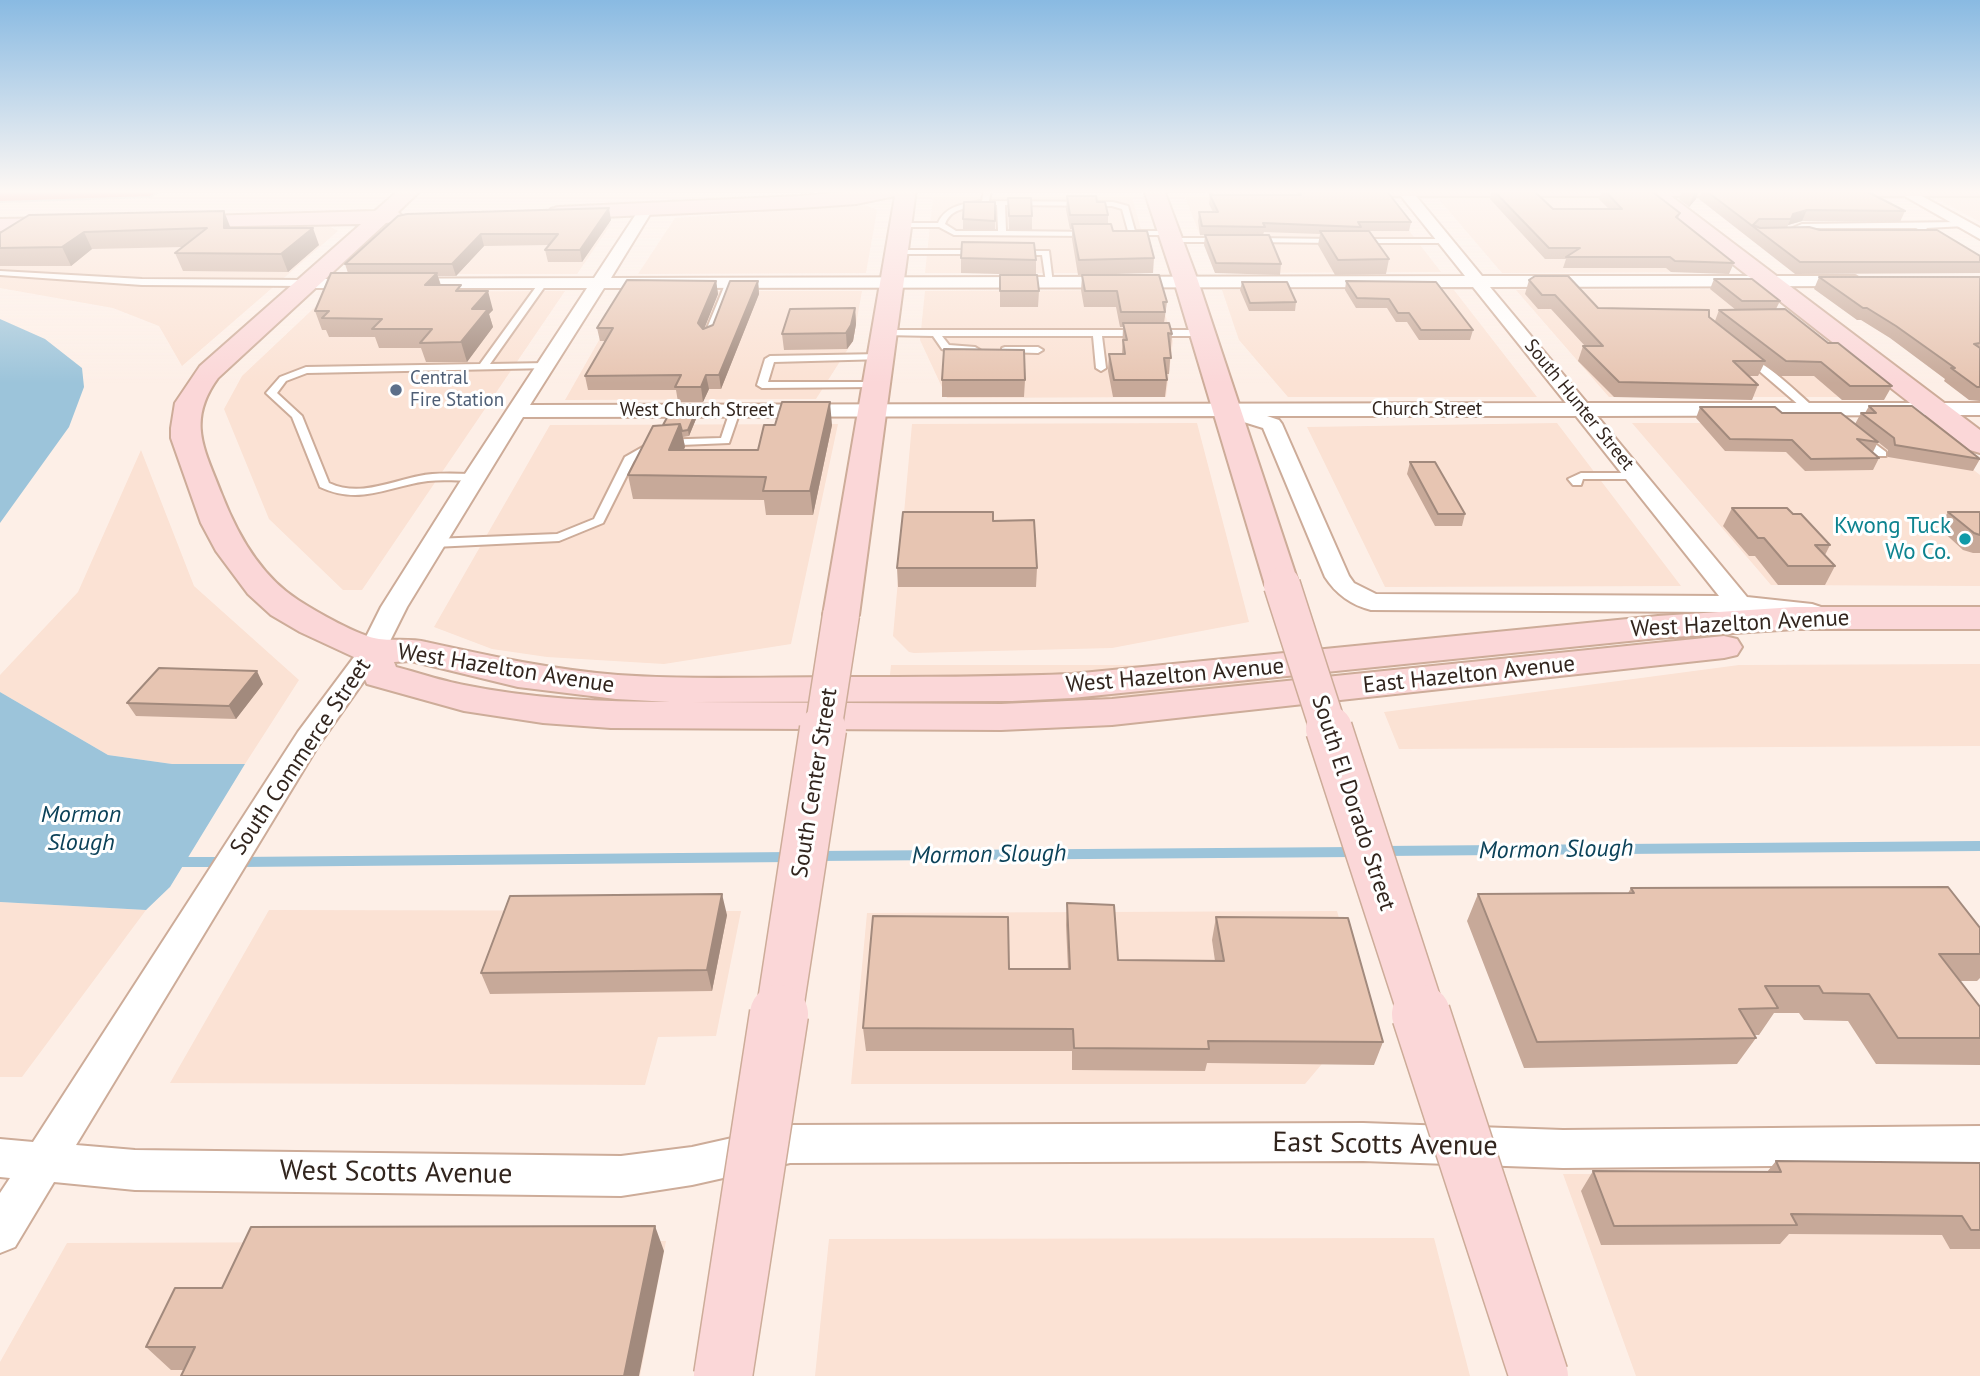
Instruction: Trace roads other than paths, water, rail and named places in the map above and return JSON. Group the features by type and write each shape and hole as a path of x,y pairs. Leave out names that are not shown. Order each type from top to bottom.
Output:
{"main road":[{"path":"308,282 339,254"},
{"name":"South Center Street","path":"723,1376 898,254"},
{"name":"South El Dorado Street","path":"1177,254 1539,1376"},
{"path":"1735,254 1980,443"},
{"name":"West Hazelton Avenue","path":"308,282 224,358 193,393 184,412 186,438 217,523 233,551 260,587 284,607 313,624 372,651 411,650 518,676 616,687 673,690 1012,689 1131,682 1645,628 1732,613 1864,618 1980,618"},
{"name":"East Hazelton Avenue","path":"832,718 1001,717 1112,712 1716,648 1824,643 1980,644"},
{"name":"West Hazelton Avenue","path":"372,651 380,675 464,698 543,710 680,717 832,718"}],"street":[{"name":"South Commerce Street","path":"0,1232 213,887 309,739 372,651 394,607 474,477 618,254"},
{"name":"South Hunter Street","path":"1457,254 1636,476 1732,613"},
{"path":"308,282 1868,281"},
{"name":"Church Street","path":"876,397 1226,410 1583,410 1828,414 1980,410"},
{"name":"West Church Street","path":"519,411 735,411 876,397"},
{"path":"1226,410 1272,424 1337,578 1345,588 1371,602 1732,613"},
{"name":"East Scotts Avenue","path":"790,1144 1363,1142 1563,1149 1980,1144"},
{"name":"West Scotts Avenue","path":"0,1158 135,1170 621,1176 692,1166 790,1144"}],"lane":[{"path":"1046,254 1050,282"},
{"path":"0,273 142,282 308,282"},
{"path":"483,367 544,282"},
{"path":"708,338 730,282"},
{"path":"1097,332 1101,368"},
{"path":"886,333 1202,332"},
{"path":"937,333 939,343 946,348 986,350"},
{"path":"999,350 1038,350"},
{"path":"1737,353 1828,414"},
{"path":"876,397 762,385 770,359 882,357"},
{"path":"474,477 432,478 367,492 334,491 324,485 297,416 271,393 283,379 306,370 548,366"},
{"path":"434,542 559,537 599,521 629,458 655,443 725,441 735,411"},
{"path":"1853,430 1882,454"},
{"path":"1577,483 1574,479 1581,476 1636,476"}],"water":[{"path":"0,319 45,339 82,368 84,387 69,427 0,523"},
{"name":"Mormon Slough","path":"0,692 108,755 172,764 245,764 170,887 146,910 0,902"}],"waterway":[{"name":"Mormon Slough","path":"1383,851 1980,846"},
{"name":"Mormon Slough","path":"816,856 1355,852"},
{"name":"Mormon Slough","path":"239,862 792,857"},
{"name":"Mormon Slough","path":"181,862 225,862"}],"place":[{"name":"Central Fire Station","path":"396,390"},
{"name":"Kwong Tuck Wo Co.","path":"1965,539"}]}
